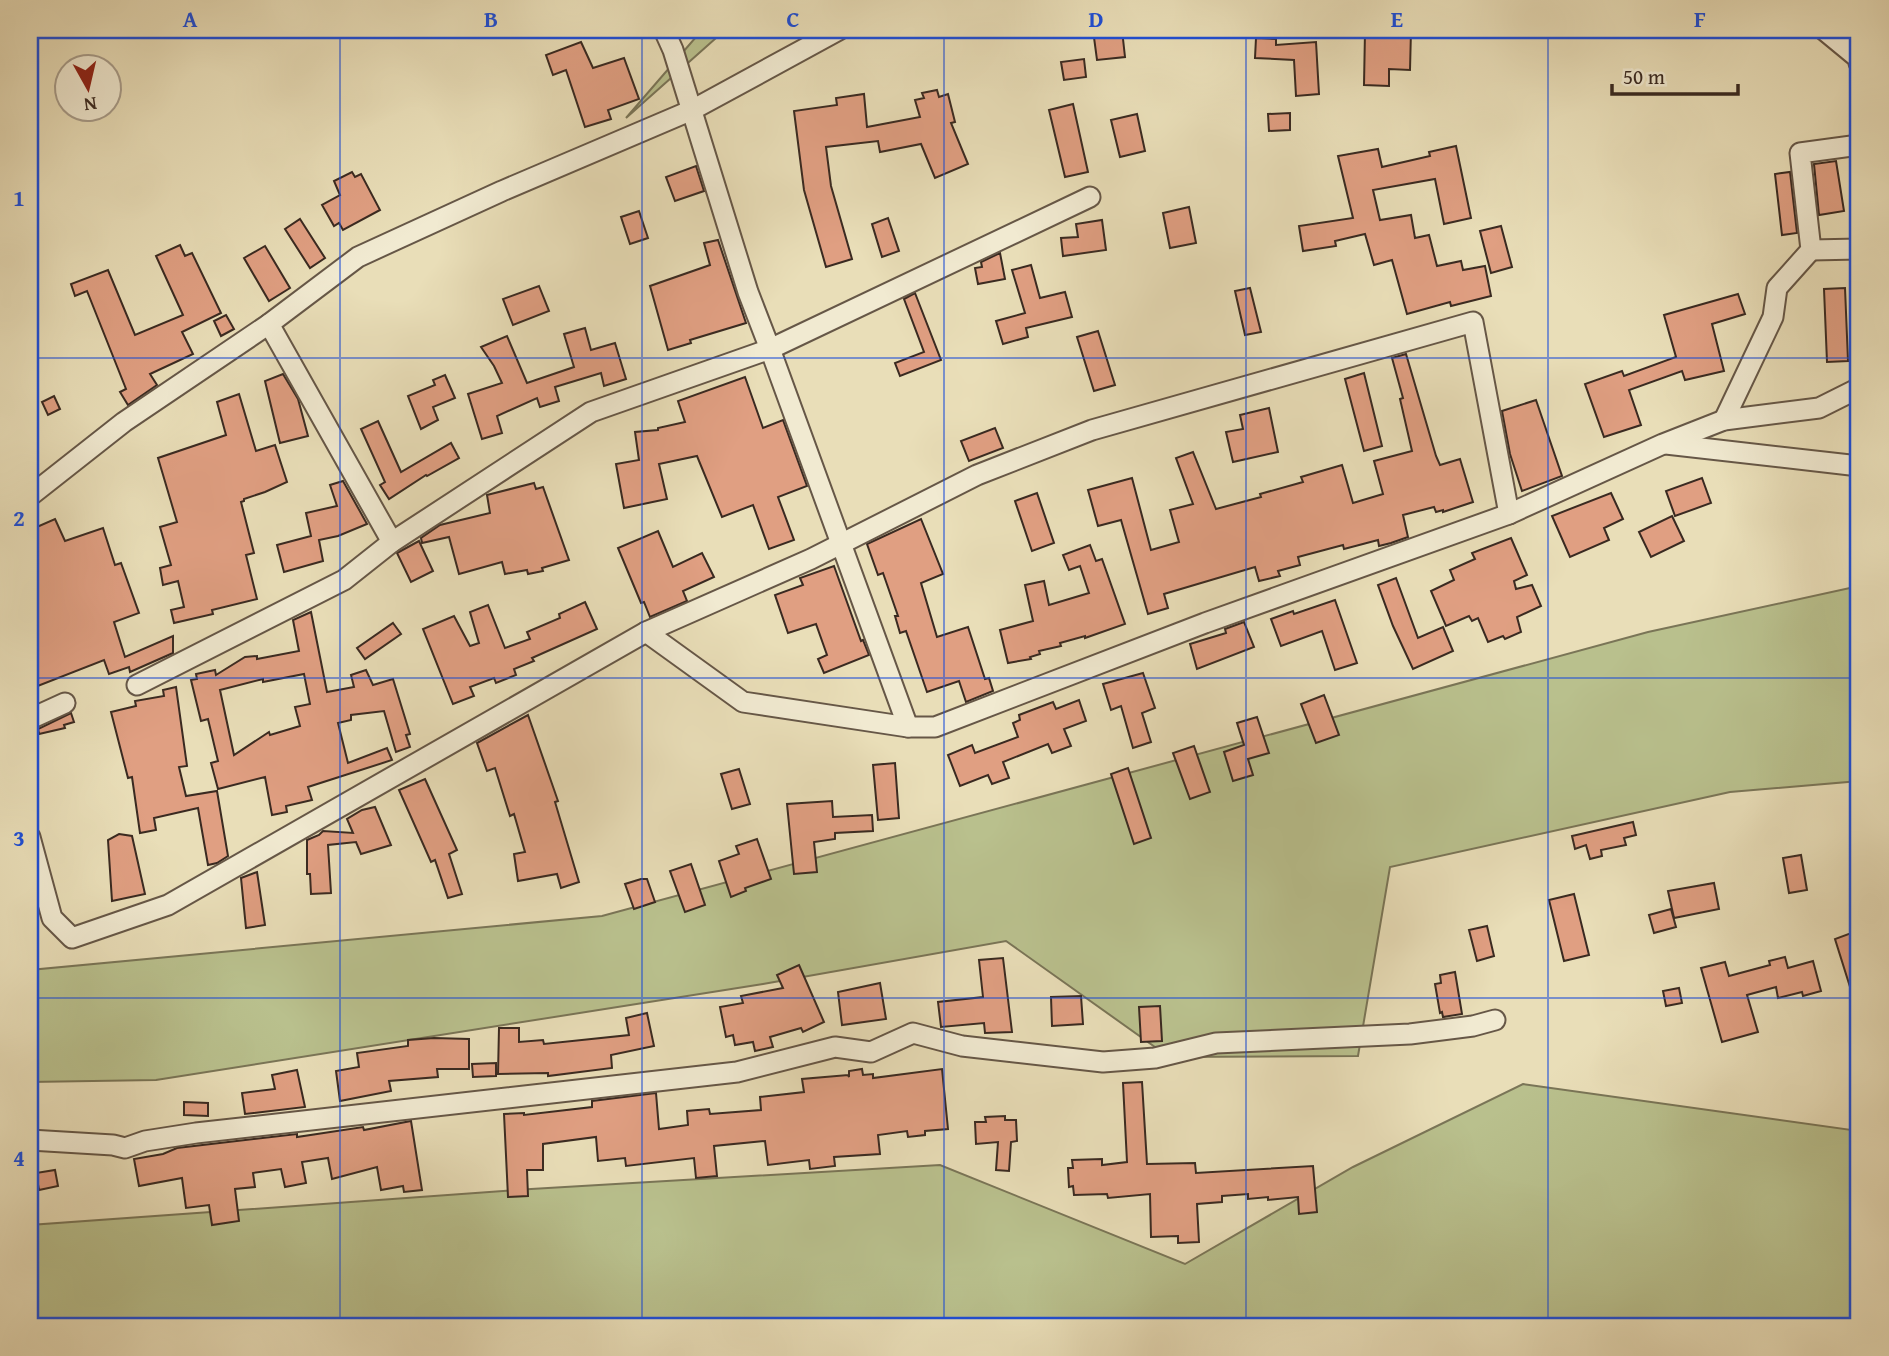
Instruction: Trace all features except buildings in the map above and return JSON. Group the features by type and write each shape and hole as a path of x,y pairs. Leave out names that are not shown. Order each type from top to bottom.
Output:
{"street":[{"path":"664,30 673,50 748,292 908,727"},
{"path":"30,496 124,422 269,324 358,257 502,191 692,110 839,30"},
{"path":"1824,30 1858,58 1859,63"},
{"path":"1811,250 1800,153 1859,145"},
{"path":"137,685 344,580 392,542 591,412 770,349 1090,197"},
{"path":"1724,420 1773,317 1777,288 1811,250 1859,249"},
{"path":"30,837 52,918 72,938 168,905 646,632 841,544 977,475 1092,430 1473,322 1509,514"},
{"path":"269,324 392,542"},
{"path":"646,632 743,702 908,727 935,727 1205,623 1509,514 1663,444 1724,420 1819,408 1859,388"},
{"path":"1663,444 1859,466"},
{"path":"30,719 65,703"},
{"path":"30,1140 125,1148 145,1141 210,1132 737,1072 835,1047 871,1052 913,1033 961,1046 1103,1062 1155,1058 1216,1043 1410,1034 1474,1026 1495,1020"}],"green space":[{"path":"702,30 725,30 626,118"},
{"path":"1859,586 1859,781 1730,792 1390,867 1358,1056 1169,1057 1006,941 763,984 156,1080 30,1082 30,970 602,916 1648,632"},
{"path":"1523,1084 1859,1131 1859,1326 30,1326 30,1225 531,1189 940,1165 1185,1264 1353,1167"}]}
